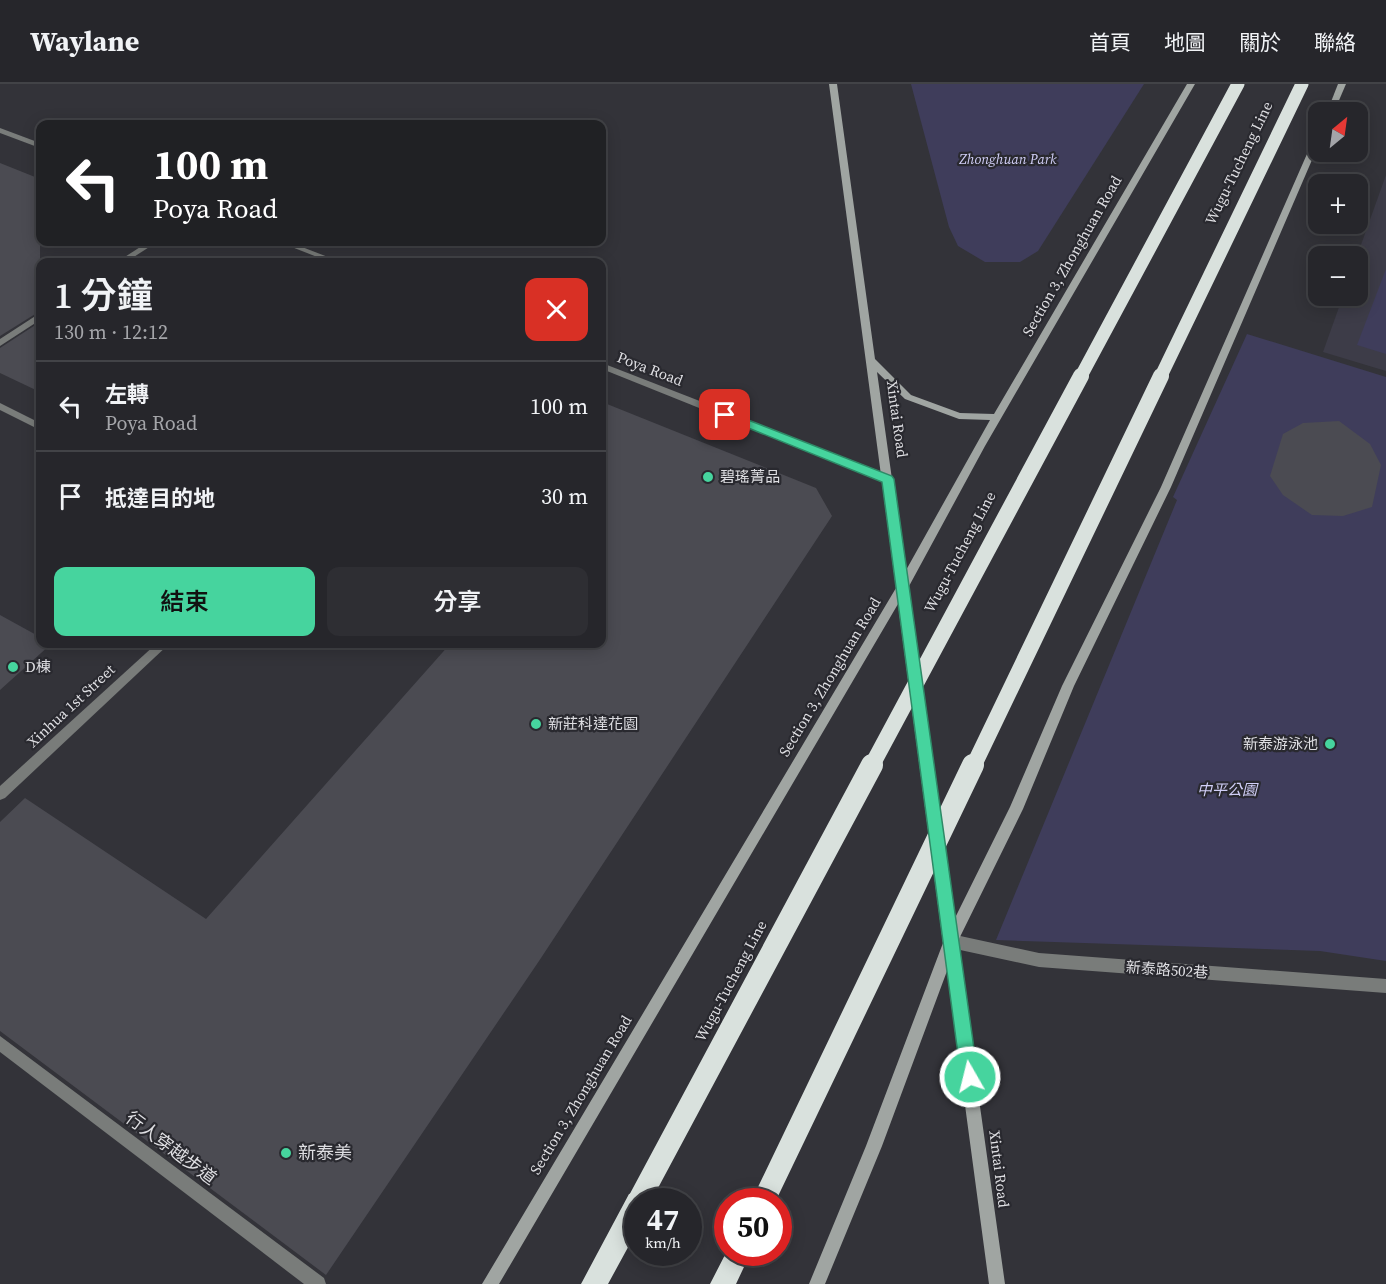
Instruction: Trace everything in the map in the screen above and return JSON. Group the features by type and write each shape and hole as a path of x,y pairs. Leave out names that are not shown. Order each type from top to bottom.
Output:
{"highway":[{"name":"Wugu-Tucheng Line","path":"646,1188 1238,84"},
{"name":"Wugu-Tucheng Line","path":"770,1188 1302,84"},
{"name":"Wugu-Tucheng Line","path":"594,1284 624,1228"},
{"path":"723,1284 732,1266"}],"street":[{"name":"Xintai Road","path":"833,84 998,1284"},
{"name":"Section 3, Zhonghuan Road","path":"490,1284 903,586 997,417 1191,84"},
{"path":"1334,102 1342,84"},
{"path":"0,130 36,144"},
{"path":"817,1284 874,1146 951,941 1016,810 1068,686 1166,487 1308,161"},
{"path":"127,258 147,246"},
{"path":"294,246 326,258"},
{"path":"0,343 36,319"},
{"path":"872,361 908,397 959,416 997,417"},
{"name":"Poya Road","path":"606,368 888,479"},
{"path":"0,406 36,425"},
{"name":"Xinhua 1st Street","path":"0,794 160,648"},
{"name":"新泰路502巷","path":"951,941 1039,960 1386,986"},
{"name":"行人穿越步道","path":"0,1043 318,1284"}],"shaded area":[{"path":"1386,175 1386,371 1323,352 1339,306 1368,306 1368,246 1361,246 1365,234 1368,234 1368,225"}],"green space":[{"name":"Zhonghuan Park","path":"911,84 1144,84 1038,251 1020,262 985,262 958,246 949,227"},
{"path":"1386,269 1386,354 1357,345"},
{"name":"中平公園","path":"1247,334 1386,377 1386,961 1320,951 996,940 1177,500 1173,497"}],"building":[{"path":"0,163 36,177 36,246 40,246 40,258 36,258 36,314 0,336"},
{"path":"36,325 36,390 0,373 0,348"},
{"path":"606,404 816,488 832,516 539,961 326,1275 0,1031 0,822 25,798 206,919 446,648 606,648"},
{"path":"1339,421 1370,444 1381,465 1372,507 1343,516 1312,515 1283,495 1270,476 1283,434 1303,423"},
{"name":"D棟","path":"0,615 36,635 36,648 47,648 0,690"}],"place":[{"name":"碧瑤菁品","path":"708,477"},
{"name":"D棟","path":"13,667"},
{"name":"新莊科達花園","path":"536,724"},
{"name":"新泰游泳池","path":"1330,744"},
{"name":"新泰美","path":"286,1153"}],"route":[{"path":"725,415 888,479 970,1077"}]}
